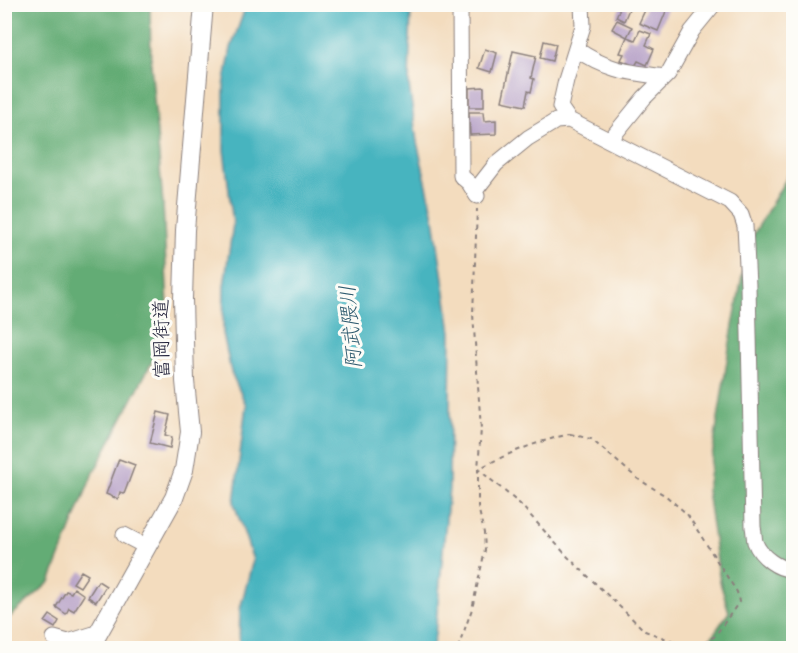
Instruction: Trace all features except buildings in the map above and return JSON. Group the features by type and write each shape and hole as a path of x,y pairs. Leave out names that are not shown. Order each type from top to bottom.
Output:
{"street":[{"name":"富岡街道","path":"90,648 174,498 184,470 190,432 185,358 185,230 204,4"},
{"path":"460,4 461,176 476,194 496,164 528,138 556,121 568,120 729,202 741,214 745,226 748,286 753,526 756,544 769,560 786,570 794,569"},
{"path":"568,120 560,107 583,26 582,4"},
{"path":"610,140 664,77 679,56 692,31 714,4"},
{"path":"576,49 596,62 611,68 664,77"},
{"path":"124,535 147,548"},
{"path":"54,638 68,642 100,632"}],"path":[{"path":"458,648 472,609 485,550 478,506 481,429 473,314 476,194"},
{"path":"570,434 591,439 638,479 666,496 687,514 737,592 739,602 715,636 700,646 686,645 645,632 568,558 520,504 478,469 512,451 543,440 570,434"}],"green space":[{"path":"5,4 150,5 151,64 163,204 169,329 91,478 50,582 5,621"},
{"path":"793,167 793,648 704,648 729,612 720,582 707,490 748,244"}],"water":[{"name":"阿武隈川","path":"244,5 411,5 409,85 417,142 433,212 451,332 449,488 432,648 239,648 240,609 253,560 234,503 246,405 231,372 223,333 224,286 233,224 224,150 224,86 231,48"}]}
